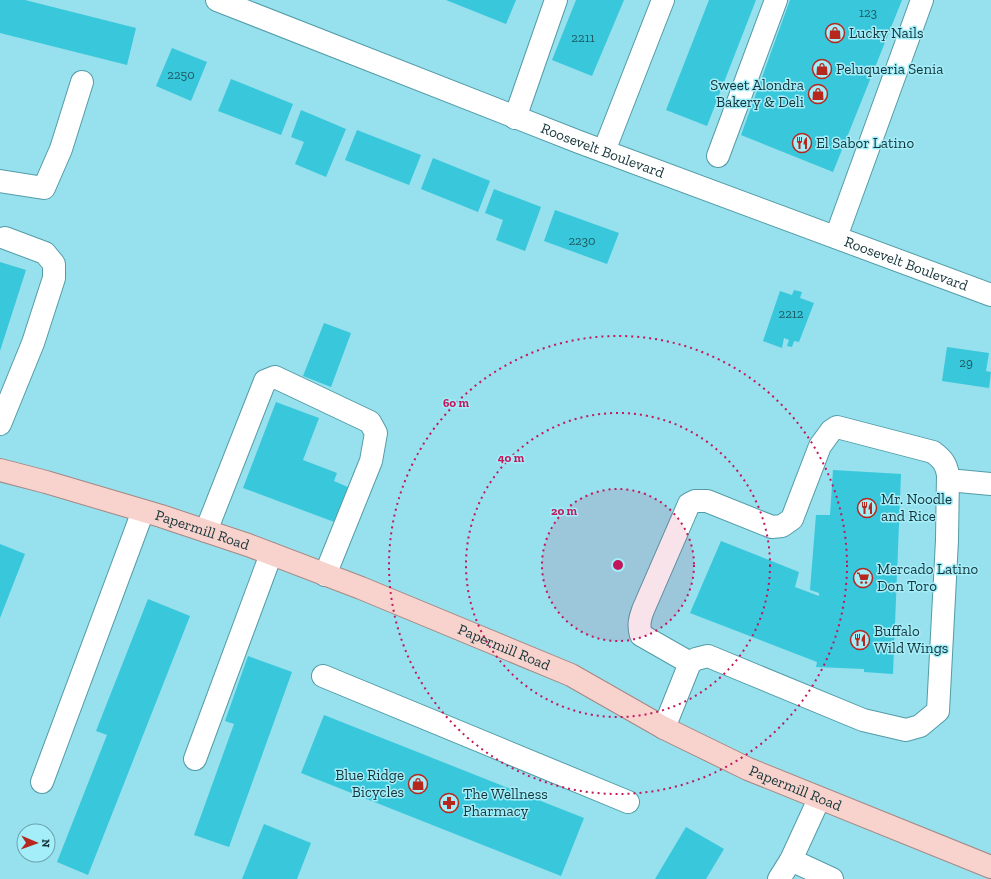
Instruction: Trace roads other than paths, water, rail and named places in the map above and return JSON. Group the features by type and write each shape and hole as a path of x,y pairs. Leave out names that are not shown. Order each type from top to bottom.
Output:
{"main road":[{"name":"Papermill Road","path":"0,470 46,482 206,531 326,575 571,675 664,728 735,764 991,867"}],"street":[{"name":"Roosevelt Boulevard","path":"217,0 515,118 991,296"},
{"path":"515,118 556,0"},
{"path":"604,151 663,0"},
{"path":"718,156 776,0"},
{"path":"836,237 922,0"},
{"path":"0,181 44,188 61,149 82,82"},
{"path":"0,424 33,343 54,278 54,264 45,253 5,238"},
{"path":"206,531 264,381 275,377 370,422 376,433 371,461 326,575"},
{"path":"664,728 690,663 696,659 708,656 863,720 906,730 920,726 938,711 947,540 948,480 946,466 942,458 933,452 837,428 824,439 792,519 782,526 772,527 707,501 695,501 689,504 639,619 639,629 641,634 690,663"},
{"path":"948,480 991,484"},
{"path":"42,782 143,511"},
{"path":"196,759 271,554"},
{"path":"323,676 628,802"},
{"path":"779,879 790,860 819,799"},
{"path":"790,860 832,879"}],"place":[{"name":"Lucky Nails","path":"835,33"},
{"name":"Peluqueria Senia","path":"822,69"},
{"name":"Sweet Alondra Bakery & Deli","path":"818,94"},
{"name":"El Sabor Latino","path":"802,143"},
{"name":"Mr. Noodle and Rice","path":"867,508"},
{"name":"Mercado Latino Don Toro","path":"863,578"},
{"name":"Buffalo Wild Wings","path":"860,640"},
{"name":"Blue Ridge Bicycles","path":"418,784"},
{"name":"The Wellness Pharmacy","path":"449,803"}]}
